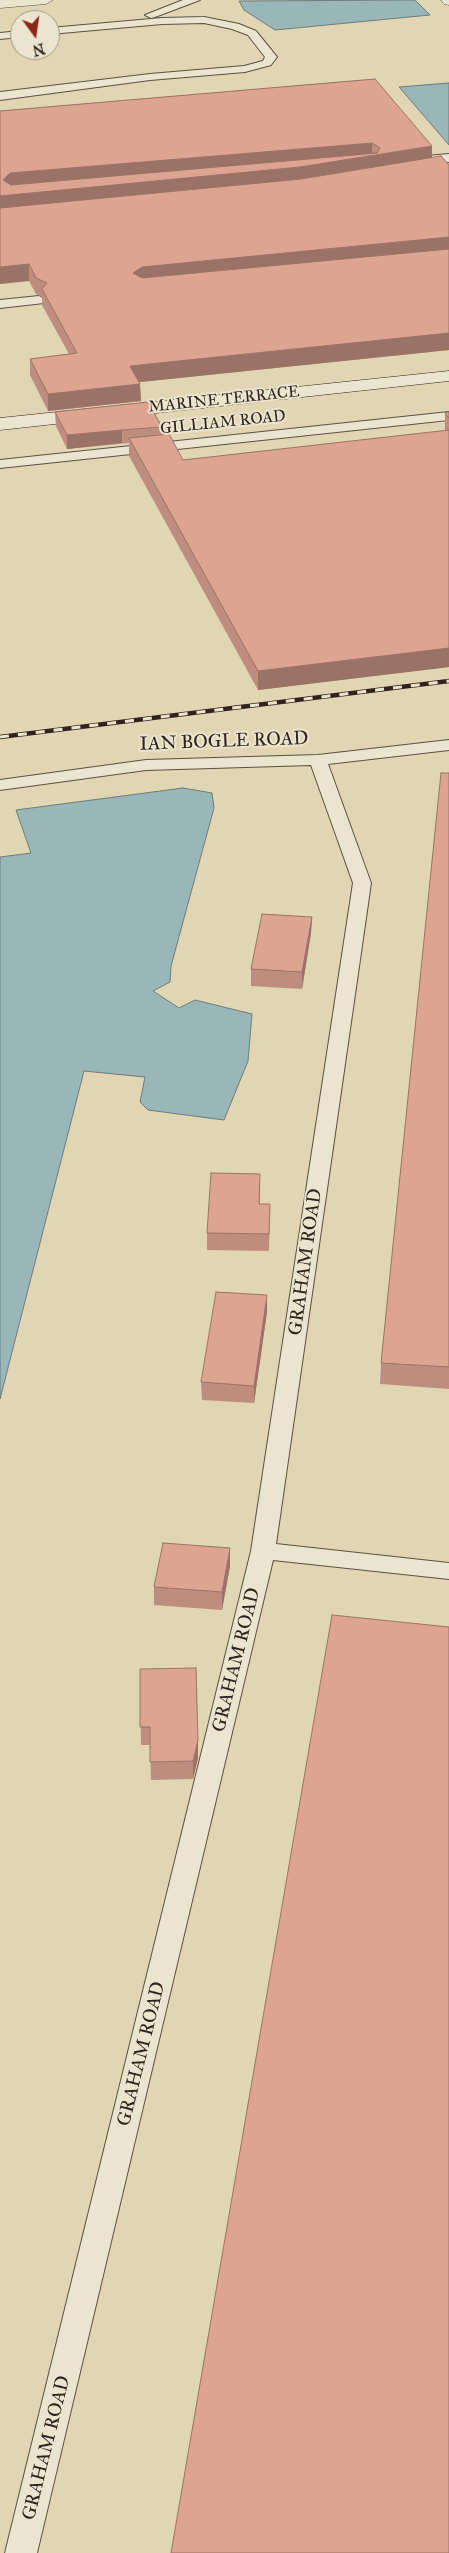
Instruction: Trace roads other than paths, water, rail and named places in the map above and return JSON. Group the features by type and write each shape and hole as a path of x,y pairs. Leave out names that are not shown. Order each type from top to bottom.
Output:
{"main road":[{"path":"0,4 46,0"},
{"name":"MARINE TERRACE","path":"0,424 449,376"}],"lane":[{"path":"107,24 140,19 194,0"},
{"path":"0,96 150,77 245,69 267,63 271,57 252,33 235,26 204,20 60,28"},
{"path":"449,158 401,167 449,164"},
{"path":"0,304 39,300"},
{"path":"160,435 449,405"},
{"name":"GILLIAM ROAD","path":"0,464 449,416"},
{"path":"0,452 65,445"},
{"name":"IAN BOGLE ROAD","path":"0,785 146,765 318,760 449,745"},
{"name":"GRAHAM ROAD","path":"21,2553 263,1551 362,883 318,760"},
{"path":"263,1551 449,1571"}],"water":[{"path":"415,0 430,15 275,30 244,10 239,1"},
{"path":"449,83 449,145 399,87"},
{"path":"183,788 212,793 214,808 171,966 170,982 153,991 179,1008 195,1000 252,1014 248,1061 224,1120 148,1110 140,1102 145,1077 84,1071 0,1399 0,857 31,853 16,810"}],"railway":[{"path":"0,737 449,681"}]}
